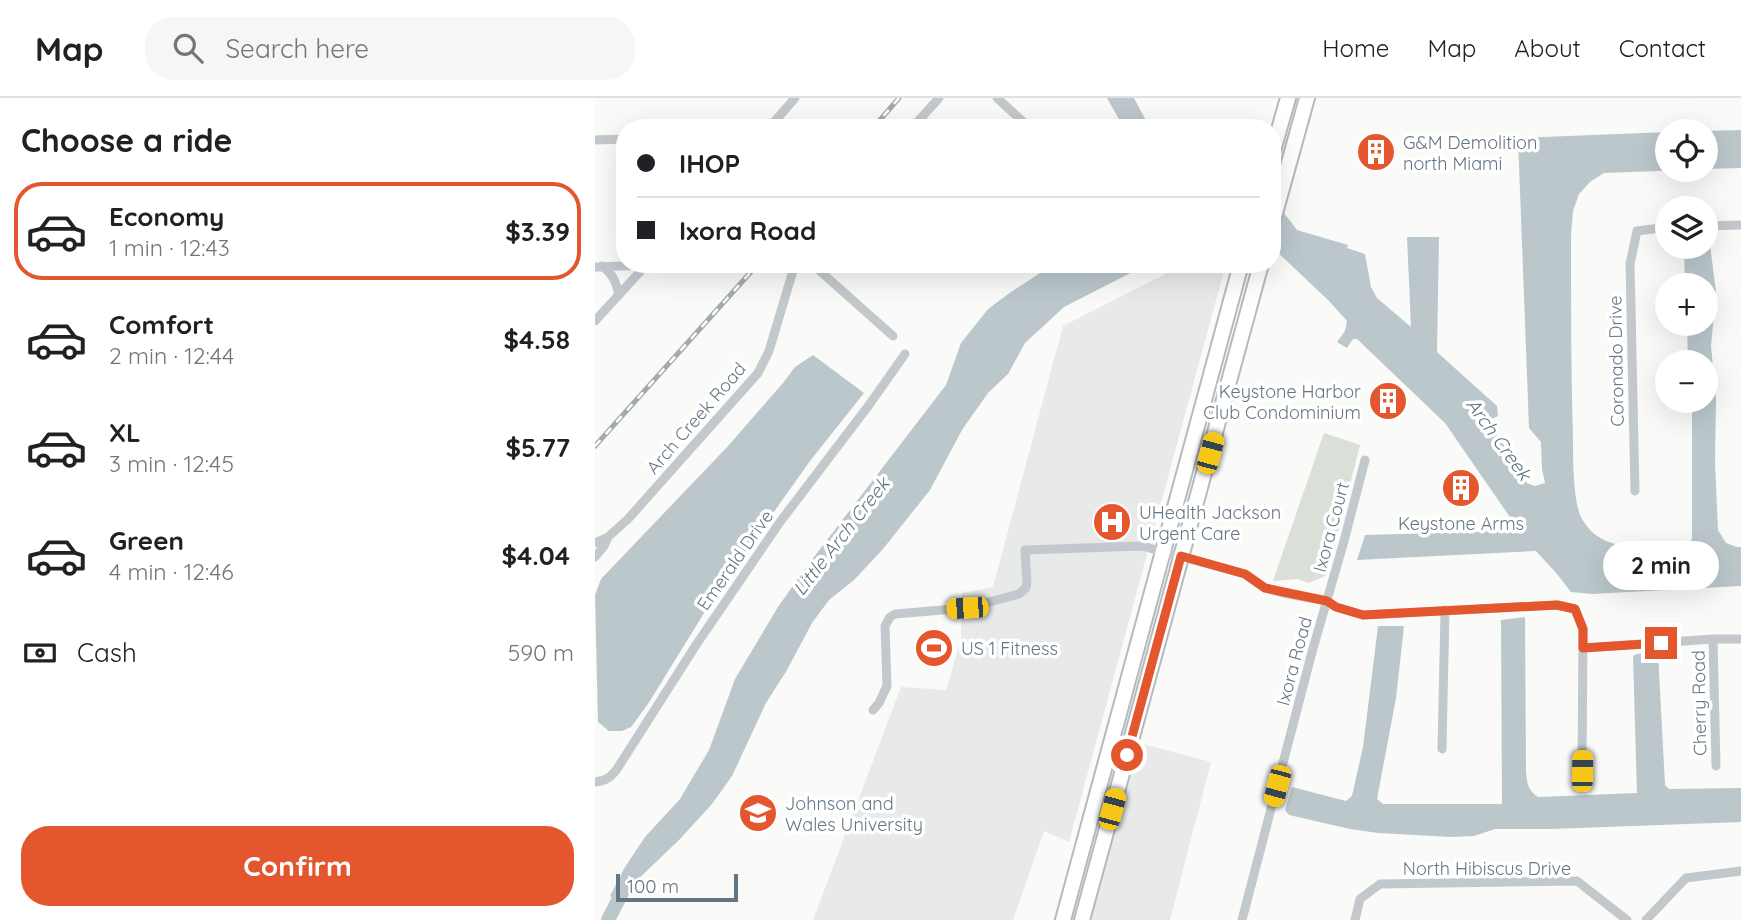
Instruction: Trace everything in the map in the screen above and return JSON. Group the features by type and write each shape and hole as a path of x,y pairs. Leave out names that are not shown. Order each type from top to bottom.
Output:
{"main road":[{"path":"1281,122 1288,98"},
{"path":"1281,191 1307,98"},
{"path":"1063,920 1239,273"},
{"path":"1082,920 1259,273"},
{"path":"1068,900 1069,920"}],"street":[{"path":"777,119 795,98"},
{"path":"920,119 939,98"},
{"path":"997,98 1020,119"},
{"path":"595,140 616,139"},
{"path":"1718,226 1741,225"},
{"name":"Coronado Drive","path":"1635,491 1629,264 1637,231 1655,229"},
{"path":"599,267 609,271 619,295"},
{"path":"595,321 640,273"},
{"name":"Arch Creek Road","path":"595,543 608,537 628,519 758,373 769,351 792,273"},
{"path":"822,273 893,336"},
{"name":"Emerald Drive","path":"595,782 611,777 617,769 696,645 780,522 905,354"},
{"name":"Ixora Court","path":"1327,601 1365,460"},
{"path":"595,534 608,537"},
{"name":"Arch Creek Road","path":"595,557 608,537"},
{"path":"873,710 887,686 885,626 890,617 901,612 967,608 1019,594 1026,588 1027,583 1025,550 1142,546 1245,574 1265,588 1327,601"},
{"name":"Ixora Road","path":"1242,920 1327,601 1336,607 1363,615 1557,605 1575,609 1583,629 1583,648"},
{"path":"1442,749 1444,610"},
{"name":"Cherry Road","path":"1713,639 1716,766"},
{"path":"1582,771 1583,648 1741,639"},
{"path":"1646,920 1686,878 1741,871"},
{"name":"North Hibiscus Drive","path":"1355,920 1360,899 1380,884 1577,881 1627,920"}],"shaded area":[{"path":"1167,273 1223,273 1069,842 1044,831 1013,920 813,920 901,687 946,690 961,639 962,593 993,587 1063,326"},
{"path":"1324,433 1360,445 1327,575 1309,583 1297,579 1273,581"},
{"path":"1140,743 1211,762 1170,920 1090,920"}],"water":[{"path":"1107,98 1134,98 1145,119 1119,119"},
{"path":"1741,130 1741,168 1718,169 1718,131"},
{"name":"Arch Creek","path":"1655,133 1655,171 1604,173 1590,182 1579,194 1573,211 1571,363 1573,469 1577,503 1587,527 1607,541 1623,546 1659,550 1689,546 1692,538 1692,413 1716,413 1718,530 1726,543 1741,547 1741,586 1592,594 1571,592 1536,551 1357,560 1365,535 1507,531 1514,523 1445,423 1357,339 1353,339 1347,348 1337,342 1345,331 1347,321 1281,256 1281,213 1284,213 1297,230 1348,245 1347,248 1365,254 1371,287 1377,298 1411,327 1407,237 1439,237 1437,352 1497,406 1498,416 1487,418 1527,483 1535,486 1545,483 1541,442 1529,428 1518,138"},
{"path":"1684,259 1712,259 1714,273 1685,273"},
{"path":"1040,273 1130,273 1064,307 1025,343 1008,374 988,393 962,430 930,490 883,549 854,580 829,600 812,623 766,703 732,776 712,804 632,885 618,903 610,896 625,867 645,837 680,799 709,750 735,679 778,607 946,385 961,343 988,309"},
{"path":"1687,336 1712,336 1711,350 1688,350"},
{"path":"813,355 864,393 810,461 717,592 631,727 622,731 609,731 598,722 595,595 601,579 729,445 795,367"},
{"path":"1525,617 1526,770 1528,785 1534,794 1538,797 1637,793 1633,656 1658,652 1665,785 1669,789 1741,788 1741,822 1495,829 1474,836 1452,837 1378,833 1289,815 1285,810 1292,787 1346,801 1352,796 1363,747 1378,626 1404,626 1396,698 1377,799 1383,804 1502,804 1501,620"}],"waterway":[{"name":"Little Arch Creek","path":"608,920 625,887"}],"railway":[{"path":"881,119 899,98"},
{"path":"595,446 750,273"}],"place":[{"name":"G&M Demolition north Miami","path":"1376,152"},
{"name":"Keystone Harbor Club Condominium","path":"1388,401"},
{"name":"Keystone Arms","path":"1461,488"},
{"name":"UHealth Jackson Urgent Care","path":"1112,522"},
{"name":"US 1 Fitness","path":"934,648"},
{"name":"Johnson and Wales University","path":"758,813"}],"route":[{"path":"1127,755 1181,556 1245,574 1265,588 1327,601 1336,607 1363,615 1557,605 1575,609 1583,629 1583,648 1661,643"}]}
